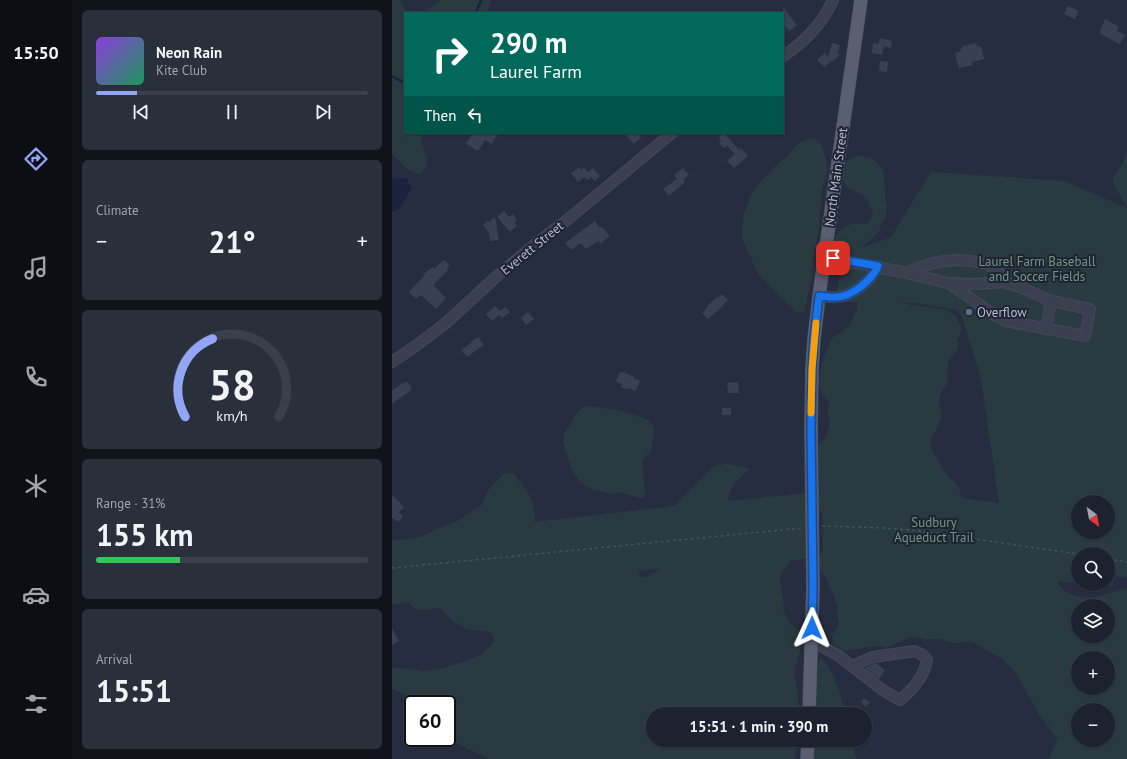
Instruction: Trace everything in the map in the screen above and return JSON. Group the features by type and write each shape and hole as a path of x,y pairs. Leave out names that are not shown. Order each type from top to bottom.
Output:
{"main road":[{"name":"North Main Street","path":"809,707 813,587 811,427 814,339 861,0"},
{"path":"807,759 808,747"}],"street":[{"path":"784,55 799,45 812,33 823,20 833,0"},
{"name":"Everett Street","path":"392,362 446,323 498,275 671,134"},
{"path":"825,256 907,272 948,283 977,284 1004,282 1020,287 1051,301 1090,309 1085,336 1017,323 999,318 948,283"},
{"path":"907,272 923,266 946,261 962,260 989,265 1000,273 1004,282"},
{"path":"819,296 836,297 848,295 854,292 875,274 878,266"},
{"path":"1046,329 1051,301"},
{"path":"812,641 839,656 884,691 900,700 910,691 920,678 926,667 926,660 923,655 915,651 873,657 852,666"}],"path":[{"path":"392,568 825,526 886,528 920,531 1071,553"},
{"path":"1115,560 1127,562"}],"green space":[{"path":"392,0 400,0 406,12 404,12 404,134 424,134 421,140 427,161 425,169 420,174 411,171 392,153"},
{"path":"441,0 491,0 486,12 424,12"},
{"path":"812,138 820,143 823,149 826,157 827,171 823,186 812,278 804,313 796,312 759,275 743,242 742,227 744,214 751,195 756,187 800,142"},
{"path":"1126,153 1127,207 1114,185 1113,178 1122,165"},
{"path":"855,156 873,159 883,169 887,209 885,218 881,223 879,232 862,248 891,237 931,172 1064,181 1127,208 1127,577 1115,576 1115,547 1071,547 1071,582 1057,581 1065,591 1073,595 1088,598 1127,588 1127,759 1049,759 1058,738 1052,733 1047,724 1041,718 1015,672 1003,660 973,642 954,643 940,639 911,637 888,647 877,646 846,651 834,644 832,637 839,625 837,615 838,606 828,582 820,568 820,555 823,550 823,513 819,509 817,447 826,437 830,421 828,414 829,403 819,386 819,378 826,351 832,338 843,331 850,324 857,309 858,302 836,302 842,255 834,248 834,240 840,231 849,225 868,223 873,213 868,201 863,196 847,187 843,178 847,161","holes":["900,303 915,303 957,310 962,317 981,379 999,503 962,498 958,486 946,473 932,450 930,442 932,434 936,431 942,415 939,404 940,396 942,390 947,385 948,360 958,349 959,343 957,341 961,332 961,326 956,317 947,310"]},
{"path":"585,406 609,409 636,415 649,421 655,428 650,453 643,459 645,489 644,498 619,492 613,494 591,489 580,482 572,470 563,442 565,432 573,418"},
{"path":"729,464 750,469 742,475 736,483 731,491 728,501 805,493 806,559 791,560 781,574 780,580 784,612 790,624 799,630 803,639 794,672 798,696 798,707 646,707 646,747 796,747 795,759 489,759 456,743 456,695 407,695 392,689 392,667 426,671 464,662 481,654 494,642 494,638 490,632 466,629 452,620 439,608 423,610 415,609 408,602 392,605 392,541 421,537 438,528 456,522 483,504 487,492 504,474 513,473 530,496 534,508 534,522 674,506 716,465","holes":["660,568 658,571 643,578 640,576 639,571"]},
{"path":"821,658 824,660 830,670 836,682 843,707 815,707 819,660"},
{"path":"813,747 853,747 857,759 812,759"}],"water":[{"path":"396,178 406,178 412,188 399,209 392,212 392,180"}],"building":[{"path":"1068,6 1079,11 1075,19 1064,14"},
{"path":"783,7 797,25 789,31 784,25"},
{"path":"1105,19 1119,27 1117,31 1125,35 1120,44 1100,34"},
{"path":"880,38 892,41 891,48 884,46 882,55 872,53 873,43 879,44"},
{"path":"832,43 840,45 837,53 840,55 824,67 817,60 825,53 828,57"},
{"path":"976,43 977,47 981,46 984,59 972,62 973,65 959,68 955,53 960,52 963,46"},
{"path":"880,61 888,62 887,72 879,71"},
{"path":"472,134 497,135 492,144 485,140 478,151 466,144"},
{"path":"625,134 638,134 641,138 634,144"},
{"path":"722,134 725,134 739,150 741,148 748,156 734,168 727,161 735,154 727,146 724,148 719,143 721,142 719,137"},
{"path":"579,167 581,170 584,167 588,172 593,168 600,176 595,181 591,177 587,180 584,177 578,182 571,173"},
{"path":"683,168 689,175 683,180 685,182 669,196 663,189 677,179 674,175"},
{"path":"504,211 509,217 513,214 517,220 514,223 517,226 510,232 497,217"},
{"path":"495,217 499,240 490,241 489,233 483,225"},
{"path":"595,221 600,228 602,227 610,236 600,244 598,241 586,249 581,243 571,250 565,243"},
{"path":"444,260 450,266 433,285 446,298 436,309 421,295 416,299 409,292 428,270 433,267 434,269"},
{"path":"722,294 728,300 708,319 702,313 708,307 707,306"},
{"path":"495,306 500,311 506,307 510,312 502,318 499,315 492,321 486,314"},
{"path":"528,312 534,319 526,325 521,318"},
{"path":"478,337 484,345 467,357 461,350"},
{"path":"620,372 623,372 640,381 635,391 621,387 622,384 616,381"},
{"path":"405,382 408,382 412,388 410,389 411,390 392,404 392,390"},
{"path":"738,382 739,393 728,393 727,383"},
{"path":"722,408 731,408 731,415 722,415"},
{"path":"392,495 404,507 399,512 403,517 398,522 393,518 392,519"},
{"path":"392,628 399,641 392,645"},
{"path":"876,663 885,670 879,679 865,668"},
{"path":"864,698 870,702 866,707 861,702"}],"waterway":[{"path":"476,12 481,0"},
{"path":"392,76 404,82"}],"slow traffic":[{"path":"811,413 812,369 816,323"}],"place":[{"name":"Overflow","path":"969,312"}],"route":[{"path":"812,628 812,369 819,296 841,297 854,292 875,274 878,266 833,258"}],"park label":[{"name":"Laurel Farm Baseball and Soccer Fields","path":"1037,268"},
{"name":"Sudbury Aqueduct Trail","path":"934,530"}]}
